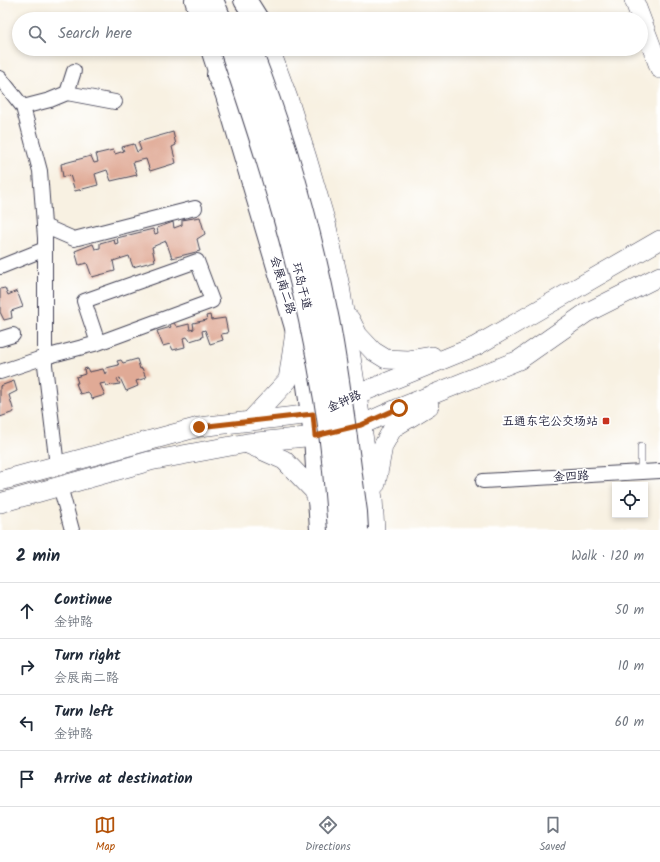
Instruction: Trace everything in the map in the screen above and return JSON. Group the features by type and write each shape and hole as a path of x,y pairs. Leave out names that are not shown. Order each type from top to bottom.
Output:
{"main road":[{"path":"187,0 192,12"},
{"path":"196,0 200,12"},
{"path":"212,0 217,12"},
{"path":"231,0 235,12"},
{"path":"245,0 253,12"},
{"path":"251,0 255,12"},
{"path":"634,0 639,12"},
{"path":"645,0 660,35"},
{"path":"648,37 660,69"},
{"name":"会展南二路","path":"211,56 226,92 295,324 306,372 313,414 321,530"},
{"path":"214,56 226,92"},
{"name":"环岛干道","path":"233,56 261,136 281,203 310,318 325,397 333,461 339,530"},
{"name":"环岛干道","path":"253,56 265,86 300,199 328,320 356,512 357,530"},
{"path":"273,56 289,101 326,224 344,306 373,499 375,530"},
{"name":"金钟路","path":"0,481 199,427 313,414 476,346 660,240"},
{"name":"金钟路","path":"0,503 150,462 247,443 315,436 361,425 399,408 519,360 586,313 660,276"},
{"path":"344,306 358,335 373,351 386,359 408,360 435,356 476,346"},
{"path":"250,421 288,380 295,324"},
{"path":"373,499 383,446 393,428 476,377"},
{"path":"247,443 284,460 314,491 319,506"}],"street":[{"path":"67,93 74,71"},
{"path":"0,78 23,107 40,171 45,250 45,357 57,466"},
{"path":"23,107 50,100 67,93 115,102"},
{"path":"44,226 74,239 195,208"},
{"path":"0,267 45,250"},
{"path":"0,372 45,357 98,343 212,301 197,261 84,301 98,343"},
{"name":"金四路","path":"483,481 660,471"},
{"path":"60,486 72,530"}],"lane":[{"path":"641,447 641,472"}],"building":[{"path":"173,132 176,145 172,147 176,163 150,171 146,159 133,162 137,175 111,181 107,170 95,174 98,185 75,191 70,175 63,177 61,164 91,156 94,163 98,162 96,154 113,150 115,154 124,151 122,147 134,144 137,152 141,150 138,142"},
{"path":"200,217 205,234 197,239 200,251 172,258 166,241 152,247 155,261 133,267 129,256 113,261 115,271 92,277 87,263 79,265 75,251 93,244 95,249 100,248 100,243 114,239 115,244 118,243 117,238 153,229 155,234 158,233 157,228 173,222 174,228 182,225 182,220"},
{"path":"5,288 8,295 17,291 23,307 11,311 12,318 4,320 0,312 0,289"},
{"path":"210,315 211,320 225,318 228,333 221,334 223,340 210,344 205,330 202,331 203,337 190,341 187,337 183,338 185,347 173,350 170,344 163,346 157,331 171,327 169,323 173,322 177,327 189,324 190,330 194,329 193,323 207,320 206,316"},
{"path":"137,359 140,369 142,368 146,378 136,381 138,386 126,391 120,378 117,379 120,384 107,386 105,383 100,384 105,395 92,399 88,392 80,394 76,383 78,383 76,377 85,374 84,369 87,368 89,372 103,369 105,374 107,373 106,368 119,365 117,361 121,360 123,363"},
{"path":"14,381 17,391 9,395 14,412 0,417 0,386"}],"place":[{"name":"五通东宅公交场站","path":"606,421"}],"route":[{"path":"199,427 313,414 315,436 361,425 399,408"}]}
